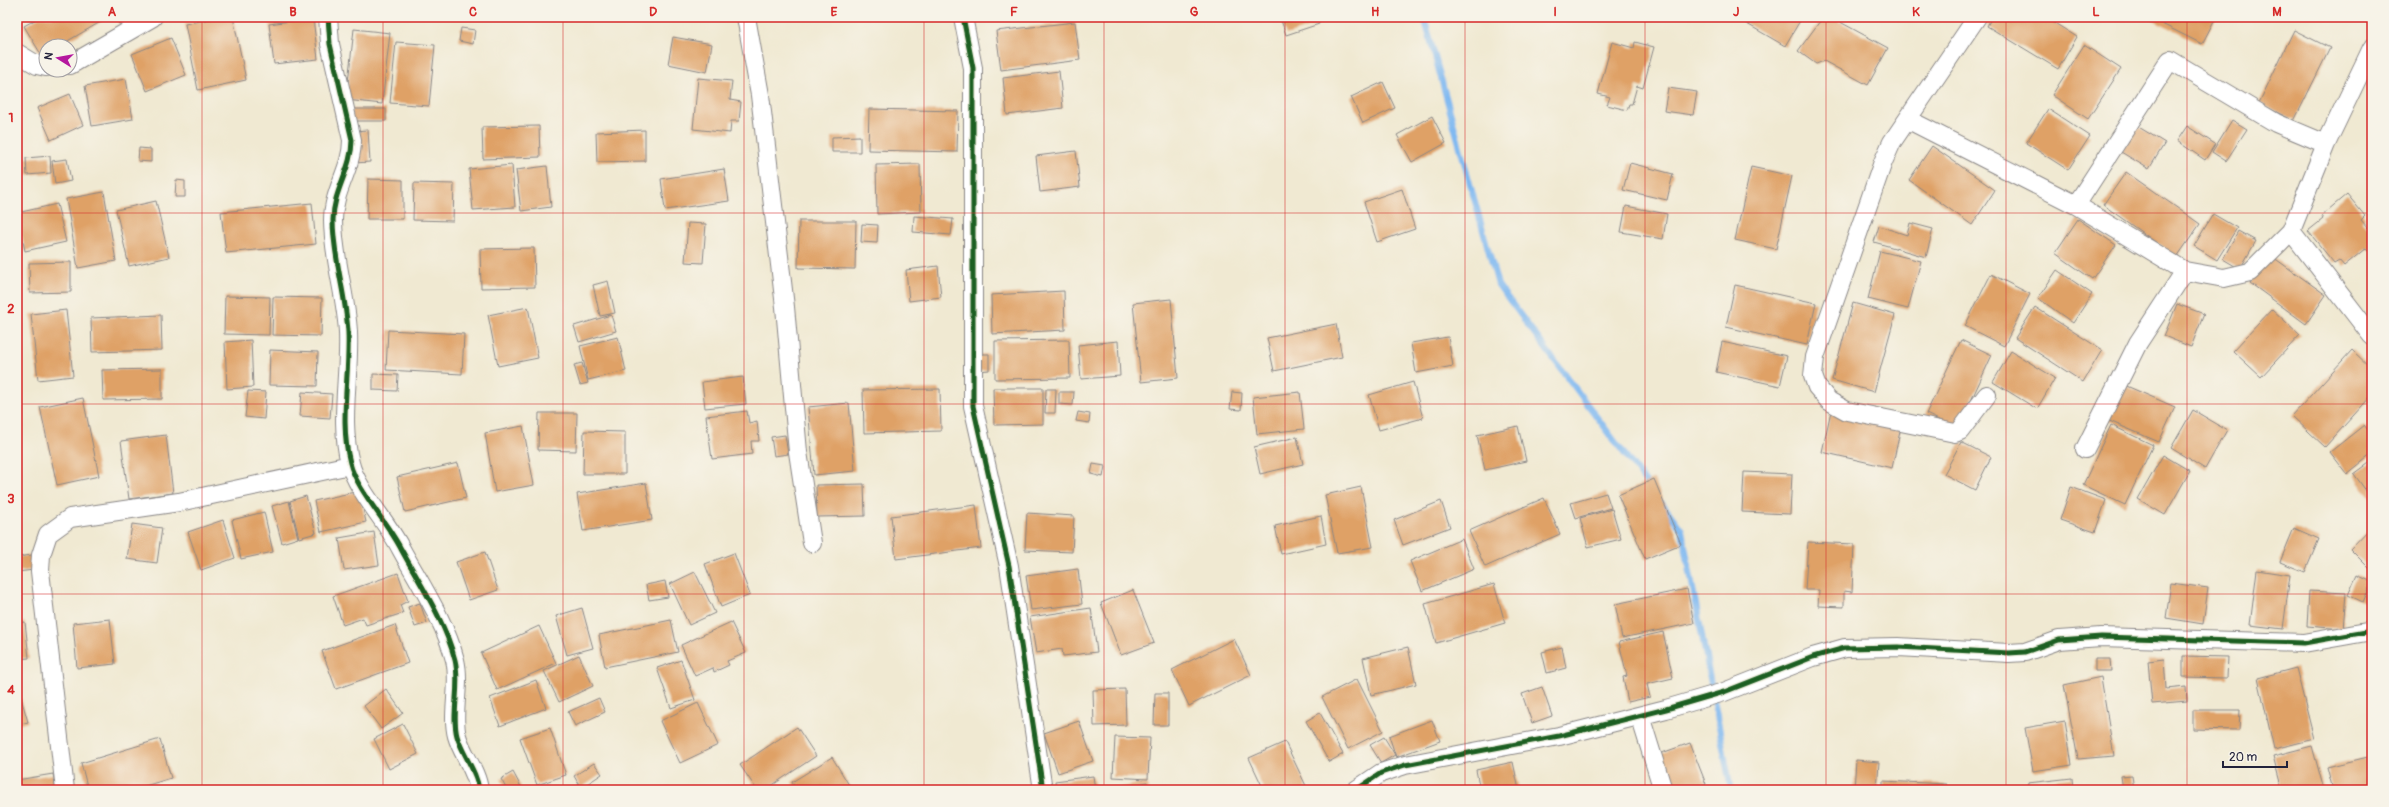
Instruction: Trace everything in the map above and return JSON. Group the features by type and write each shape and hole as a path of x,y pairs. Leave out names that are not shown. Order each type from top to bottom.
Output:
{"street":[{"path":"78,60 153,17"},
{"path":"328,17 330,44 352,140 352,153 335,195 333,220 348,332 345,429 350,465 363,488 391,529 445,631 455,661 456,734 479,790"},
{"path":"746,17 760,95 785,307 798,452 812,543"},
{"path":"963,17 973,68 973,406 1009,566 1043,790"},
{"path":"1977,17 1909,120 1892,142 1883,162 1815,357 1813,376 1817,387 1829,401 1847,411 1949,432 1960,431 1987,395"},
{"path":"1909,120 2076,205 2185,271 2224,278 2250,272 2291,231 2326,144 2372,48"},
{"path":"17,53 38,65"},
{"path":"2076,205 2170,60 2276,123 2326,144"},
{"path":"2291,231 2372,336"},
{"path":"2085,449 2138,343 2185,271"},
{"path":"65,790 40,571 41,555 48,534 70,518 179,502 350,465"},
{"path":"1356,790 1381,773 1404,765 1559,736 1640,716 1724,692 1813,657 1845,648 1898,647 2009,653 2025,652 2059,640 2101,637 2304,644 2372,631"},
{"path":"1640,716 1663,790"}],"building":[{"path":"40,17 109,17 73,38 38,38 38,49 24,26"},
{"path":"115,17 130,17 119,24"},
{"path":"219,17 233,17 246,80 198,90 185,24"},
{"path":"273,17 287,17 287,18 274,21"},
{"path":"1010,17 1022,17 1022,18 1011,19"},
{"path":"1280,17 1317,17 1319,24 1286,35"},
{"path":"1735,17 1796,17 1801,19 1785,46"},
{"path":"1823,17 1831,17 1888,48 1868,85 1824,61 1816,64 1798,51"},
{"path":"1992,17 2045,17 2077,37 2058,69 1987,26"},
{"path":"2148,17 2216,17 2202,44"},
{"path":"313,18 318,59 274,64 269,24"},
{"path":"1075,22 1080,60 1001,70 996,31"},
{"path":"461,28 475,30 473,44 459,41"},
{"path":"354,29 390,33 382,104 346,100"},
{"path":"2294,30 2330,48 2294,121 2259,103"},
{"path":"673,37 712,44 707,72 668,64"},
{"path":"171,38 186,75 147,91 132,54"},
{"path":"396,42 435,45 429,106 390,103"},
{"path":"1612,42 1634,48 1635,42 1654,47 1643,88 1637,86 1632,104 1629,104 1627,110 1607,105 1610,97 1598,94"},
{"path":"2084,45 2121,69 2088,119 2052,95"},
{"path":"1059,71 1063,108 1007,115 1003,78"},
{"path":"698,78 732,81 730,100 741,102 739,121 731,121 730,133 693,129"},
{"path":"126,79 133,119 92,126 85,86"},
{"path":"1383,82 1395,108 1363,123 1351,97"},
{"path":"1668,88 1697,92 1693,115 1664,111"},
{"path":"70,94 83,125 51,140 37,108"},
{"path":"352,109 386,109 386,121 352,121"},
{"path":"869,109 958,111 957,152 868,150"},
{"path":"2048,109 2090,136 2068,170 2026,143"},
{"path":"1432,116 1446,143 1412,162 1397,135"},
{"path":"2232,120 2247,129 2226,161 2212,152"},
{"path":"539,126 540,157 483,159 482,127"},
{"path":"2137,126 2165,143 2149,169 2121,152"},
{"path":"2187,126 2215,144 2205,160 2177,141"},
{"path":"368,130 370,162 354,163 352,131"},
{"path":"645,130 645,161 597,162 596,132"},
{"path":"860,136 860,152 832,152 832,137"},
{"path":"1932,146 1995,190 1972,225 1909,180"},
{"path":"139,148 151,149 151,162 138,161"},
{"path":"1076,151 1080,187 1040,192 1036,156"},
{"path":"50,156 51,173 27,175 26,158"},
{"path":"67,159 71,181 55,184 52,161"},
{"path":"1630,163 1673,174 1667,200 1623,190"},
{"path":"920,164 921,212 877,214 876,165"},
{"path":"512,165 515,207 473,210 469,169"},
{"path":"547,166 551,207 521,211 516,170"},
{"path":"1751,167 1792,176 1776,249 1735,240"},
{"path":"724,169 729,201 665,210 661,179"},
{"path":"2126,172 2200,224 2177,257 2103,205"},
{"path":"368,179 403,180 403,219 367,219"},
{"path":"176,180 185,181 185,197 175,197"},
{"path":"414,183 454,184 453,221 413,220"},
{"path":"1402,189 1415,229 1377,242 1364,202"},
{"path":"104,192 116,261 78,268 66,199"},
{"path":"2347,194 2365,216 2361,220 2368,228 2372,224 2372,247 2368,250 2366,248 2344,266 2339,260 2334,263 2308,231 2323,219 2321,216"},
{"path":"156,201 169,257 129,266 116,210"},
{"path":"312,203 316,244 226,253 221,212"},
{"path":"57,204 66,242 25,251 17,213"},
{"path":"1626,206 1667,214 1663,239 1621,232"},
{"path":"2213,214 2237,228 2217,260 2194,246"},
{"path":"914,216 953,219 951,235 913,232"},
{"path":"2078,219 2116,245 2092,279 2055,253"},
{"path":"799,221 856,221 855,269 798,268"},
{"path":"688,223 706,224 703,263 685,262"},
{"path":"1910,223 1933,229 1926,257 1874,242 1879,226 1907,235"},
{"path":"862,224 878,225 877,243 861,242"},
{"path":"2238,231 2256,241 2240,269 2223,259"},
{"path":"534,248 535,287 481,288 480,249"},
{"path":"1880,251 1921,261 1908,309 1868,299"},
{"path":"2270,255 2326,295 2306,324 2250,283"},
{"path":"71,262 71,292 30,293 29,263"},
{"path":"938,266 941,297 909,301 906,270"},
{"path":"2057,270 2092,294 2073,323 2038,298"},
{"path":"1991,274 2030,294 2004,346 1965,326"},
{"path":"608,281 615,313 600,316 593,285"},
{"path":"1735,285 1816,303 1807,345 1726,327"},
{"path":"1064,291 1065,330 992,334 991,295"},
{"path":"225,296 270,297 269,335 224,334"},
{"path":"273,297 322,298 321,336 272,335"},
{"path":"1171,299 1178,378 1141,382 1133,303"},
{"path":"1853,303 1895,315 1874,392 1832,380"},
{"path":"2177,304 2204,314 2191,347 2164,336"},
{"path":"528,307 538,358 498,366 488,315"},
{"path":"2035,307 2102,350 2083,382 2015,338"},
{"path":"2272,309 2300,335 2261,377 2233,351"},
{"path":"66,310 73,376 38,380 31,314"},
{"path":"161,315 162,350 92,352 91,318"},
{"path":"611,315 616,331 579,342 574,326"},
{"path":"1336,324 1342,357 1274,371 1267,338"},
{"path":"388,330 464,334 462,374 386,370"},
{"path":"618,337 626,371 588,380 580,346"},
{"path":"1448,337 1453,366 1416,373 1411,343"},
{"path":"251,340 253,387 227,389 225,342"},
{"path":"1069,340 1070,378 995,379 995,341"},
{"path":"1961,340 1992,355 1958,429 1926,414"},
{"path":"1118,341 1120,376 1081,379 1078,345"},
{"path":"1722,342 1787,356 1780,386 1716,372"},
{"path":"270,350 318,352 317,386 269,385"},
{"path":"2352,350 2372,369 2372,395 2325,447 2292,416"},
{"path":"2011,351 2055,378 2037,409 1993,382"},
{"path":"978,354 989,354 989,370 978,371"},
{"path":"582,363 588,383 580,385 574,365"},
{"path":"162,369 162,399 103,400 102,370"},
{"path":"373,374 398,375 397,391 373,390"},
{"path":"743,377 746,404 705,408 702,382"},
{"path":"1413,382 1423,418 1379,430 1369,395"},
{"path":"2122,384 2175,407 2159,442 2107,420"},
{"path":"993,388 1043,388 1043,424 994,425"},
{"path":"940,389 941,431 864,433 863,390"},
{"path":"1046,389 1056,389 1055,413 1045,413"},
{"path":"248,391 266,392 264,419 245,417"},
{"path":"302,392 332,394 330,418 300,416"},
{"path":"1059,392 1074,392 1073,405 1059,404"},
{"path":"1232,392 1242,393 1241,410 1230,409"},
{"path":"1300,392 1304,429 1257,434 1253,397"},
{"path":"83,398 99,476 57,485 40,407"},
{"path":"849,403 855,471 814,475 808,407"},
{"path":"2193,410 2227,430 2205,469 2171,448"},
{"path":"747,411 749,423 757,421 759,441 751,441 752,454 712,459 706,416"},
{"path":"1831,411 1901,427 1892,468 1822,452"},
{"path":"1078,412 1090,414 1089,423 1076,421"},
{"path":"539,413 577,413 576,451 538,450"},
{"path":"2111,425 2153,445 2125,505 2083,485"},
{"path":"2364,425 2372,435 2372,454 2347,474 2330,452"},
{"path":"523,426 534,485 495,492 485,433"},
{"path":"1518,426 1526,461 1485,470 1477,435"},
{"path":"584,431 625,432 625,474 583,474"},
{"path":"166,435 173,493 129,499 121,441"},
{"path":"785,435 788,454 774,456 771,437"},
{"path":"1297,437 1303,464 1260,474 1254,447"},
{"path":"1961,442 1991,457 1975,490 1944,474"},
{"path":"2163,455 2190,471 2165,515 2138,499"},
{"path":"2372,461 2372,499 2354,474"},
{"path":"458,463 466,498 405,512 397,477"},
{"path":"1093,464 1105,466 1103,477 1091,474"},
{"path":"1744,472 1792,474 1790,514 1742,512"},
{"path":"1654,479 1681,544 1645,559 1618,495"},
{"path":"646,483 652,520 583,531 577,494"},
{"path":"864,484 865,516 817,517 816,485"},
{"path":"1361,487 1373,547 1337,553 1325,495"},
{"path":"2071,487 2106,500 2095,532 2060,520"},
{"path":"359,491 366,522 321,532 314,501"},
{"path":"1606,493 1611,508 1576,518 1571,503"},
{"path":"306,496 316,533 299,538 290,501"},
{"path":"1544,498 1560,534 1485,567 1469,531"},
{"path":"289,501 298,538 282,543 272,506"},
{"path":"1441,501 1450,527 1403,545 1394,520"},
{"path":"976,505 981,548 896,559 891,516"},
{"path":"1612,509 1621,539 1588,547 1580,518"},
{"path":"264,512 273,552 241,559 232,520"},
{"path":"1027,513 1074,516 1072,552 1025,550"},
{"path":"1321,516 1326,544 1281,554 1275,526"},
{"path":"223,520 235,558 201,570 188,532"},
{"path":"132,524 162,528 157,563 127,559"},
{"path":"2372,526 2372,571 2350,549"},
{"path":"2294,528 2319,539 2305,572 2280,562"},
{"path":"374,532 379,565 344,570 339,538"},
{"path":"1462,539 1474,569 1422,591 1410,561"},
{"path":"1808,542 1854,544 1852,592 1844,591 1844,607 1818,606 1819,590 1805,590"},
{"path":"485,552 498,590 469,600 456,562"},
{"path":"734,553 750,595 721,607 705,564"},
{"path":"32,555 34,570 17,572 17,557"},
{"path":"1078,569 1082,604 1031,610 1026,576"},
{"path":"2257,570 2290,575 2283,629 2250,625"},
{"path":"695,572 715,613 689,625 670,584"},
{"path":"398,573 408,601 400,605 403,613 366,625 363,618 343,625 333,596"},
{"path":"2357,575 2372,582 2363,602 2348,595"},
{"path":"665,581 668,597 649,600 646,585"},
{"path":"2171,583 2208,588 2203,624 2166,618"},
{"path":"1494,584 1505,623 1436,643 1425,604"},
{"path":"1687,589 1694,623 1622,638 1615,604"},
{"path":"17,590 20,605 17,606"},
{"path":"1133,590 1154,643 1121,655 1101,603"},
{"path":"2309,591 2346,593 2343,629 2307,626"},
{"path":"420,603 427,623 415,627 408,607"},
{"path":"582,608 593,648 567,655 556,616"},
{"path":"1091,608 1097,652 1063,656 1062,649 1036,653 1030,617"},
{"path":"110,619 115,664 77,668 73,623"},
{"path":"671,620 678,652 605,667 599,635"},
{"path":"25,622 29,658 17,659 17,623"},
{"path":"731,622 746,653 727,661 729,665 714,672 713,668 695,676 681,645"},
{"path":"395,625 408,663 336,689 322,651"},
{"path":"539,626 556,663 497,690 481,653"},
{"path":"1663,632 1673,678 1647,684 1650,697 1628,702 1623,677 1627,676 1619,642"},
{"path":"1234,639 1251,675 1189,706 1172,670"},
{"path":"1408,647 1416,684 1371,695 1363,658"},
{"path":"1562,647 1566,668 1547,673 1542,652"},
{"path":"579,655 593,686 559,702 544,671"},
{"path":"2183,656 2228,657 2227,678 2183,677"},
{"path":"2095,659 2110,659 2111,671 2095,671"},
{"path":"2164,659 2166,689 2186,687 2187,701 2152,704 2148,661"},
{"path":"681,660 695,700 671,708 657,668"},
{"path":"2296,668 2314,739 2274,749 2258,678"},
{"path":"2101,677 2114,756 2078,759 2064,685"},
{"path":"1357,679 1383,731 1348,749 1322,697"},
{"path":"536,680 546,708 500,726 490,698"},
{"path":"17,684 28,722 17,725"},
{"path":"1542,687 1552,716 1532,723 1522,694"},
{"path":"386,689 403,713 381,729 364,706"},
{"path":"1125,689 1126,725 1094,726 1093,690"},
{"path":"1155,693 1168,693 1168,725 1154,725"},
{"path":"599,698 605,712 575,726 568,712"},
{"path":"698,703 718,745 680,763 660,721"},
{"path":"2193,710 2240,710 2239,730 2193,729"},
{"path":"1320,713 1343,754 1329,762 1306,721"},
{"path":"1432,720 1440,741 1396,757 1389,736"},
{"path":"1079,721 1093,761 1058,773 1044,733"},
{"path":"2065,721 2072,765 2033,771 2025,728"},
{"path":"403,724 418,754 389,769 374,739"},
{"path":"797,727 816,756 765,790 757,790 740,765"},
{"path":"550,728 566,775 537,785 520,738"},
{"path":"1115,737 1150,738 1148,779 1113,777"},
{"path":"1384,737 1395,755 1381,763 1370,745"},
{"path":"160,739 171,778 132,790 88,790 81,763"},
{"path":"1285,742 1308,790 1264,790 1249,758"},
{"path":"1690,743 1706,784 1692,790 1673,790 1659,754"},
{"path":"2312,746 2324,790 2282,790 2273,756"},
{"path":"2372,756 2372,790 2333,790 2327,767"},
{"path":"832,757 852,790 796,790 792,782"},
{"path":"1856,760 1879,762 1877,790 1854,790"},
{"path":"1513,762 1519,790 1480,790 1476,770"},
{"path":"594,763 602,774 581,788 574,776"},
{"path":"513,772 521,787 515,790 507,790 501,779"},
{"path":"53,774 56,790 17,790 17,780"},
{"path":"2132,775 2134,790 2123,790 2121,776"},
{"path":"1093,776 1095,790 1056,790 1055,781"},
{"path":"2072,778 2073,790 2029,790 2028,783"},
{"path":"1883,781 1946,784 1946,790 1883,790"},
{"path":"1147,782 1149,790 1112,790 1112,789"}],"waterway":[{"path":"1424,17 1498,285 1650,488"},
{"path":"1662,503 1682,530 1731,790"}],"cycle path":[{"path":"328,17 330,44 352,140 349,161 336,199 333,220 335,248 345,304 348,332 345,431 350,463 353,473 365,495 395,539 439,617 451,645 457,669 455,727 459,743 478,783 479,790"},
{"path":"963,17 973,68 973,406 1009,566 1043,790"},
{"path":"1356,790 1381,773 1405,765 1559,736 1666,709 1724,692 1813,657 1845,648 1898,647 2009,653 2025,652 2059,640 2101,637 2304,643 2372,631"}]}
